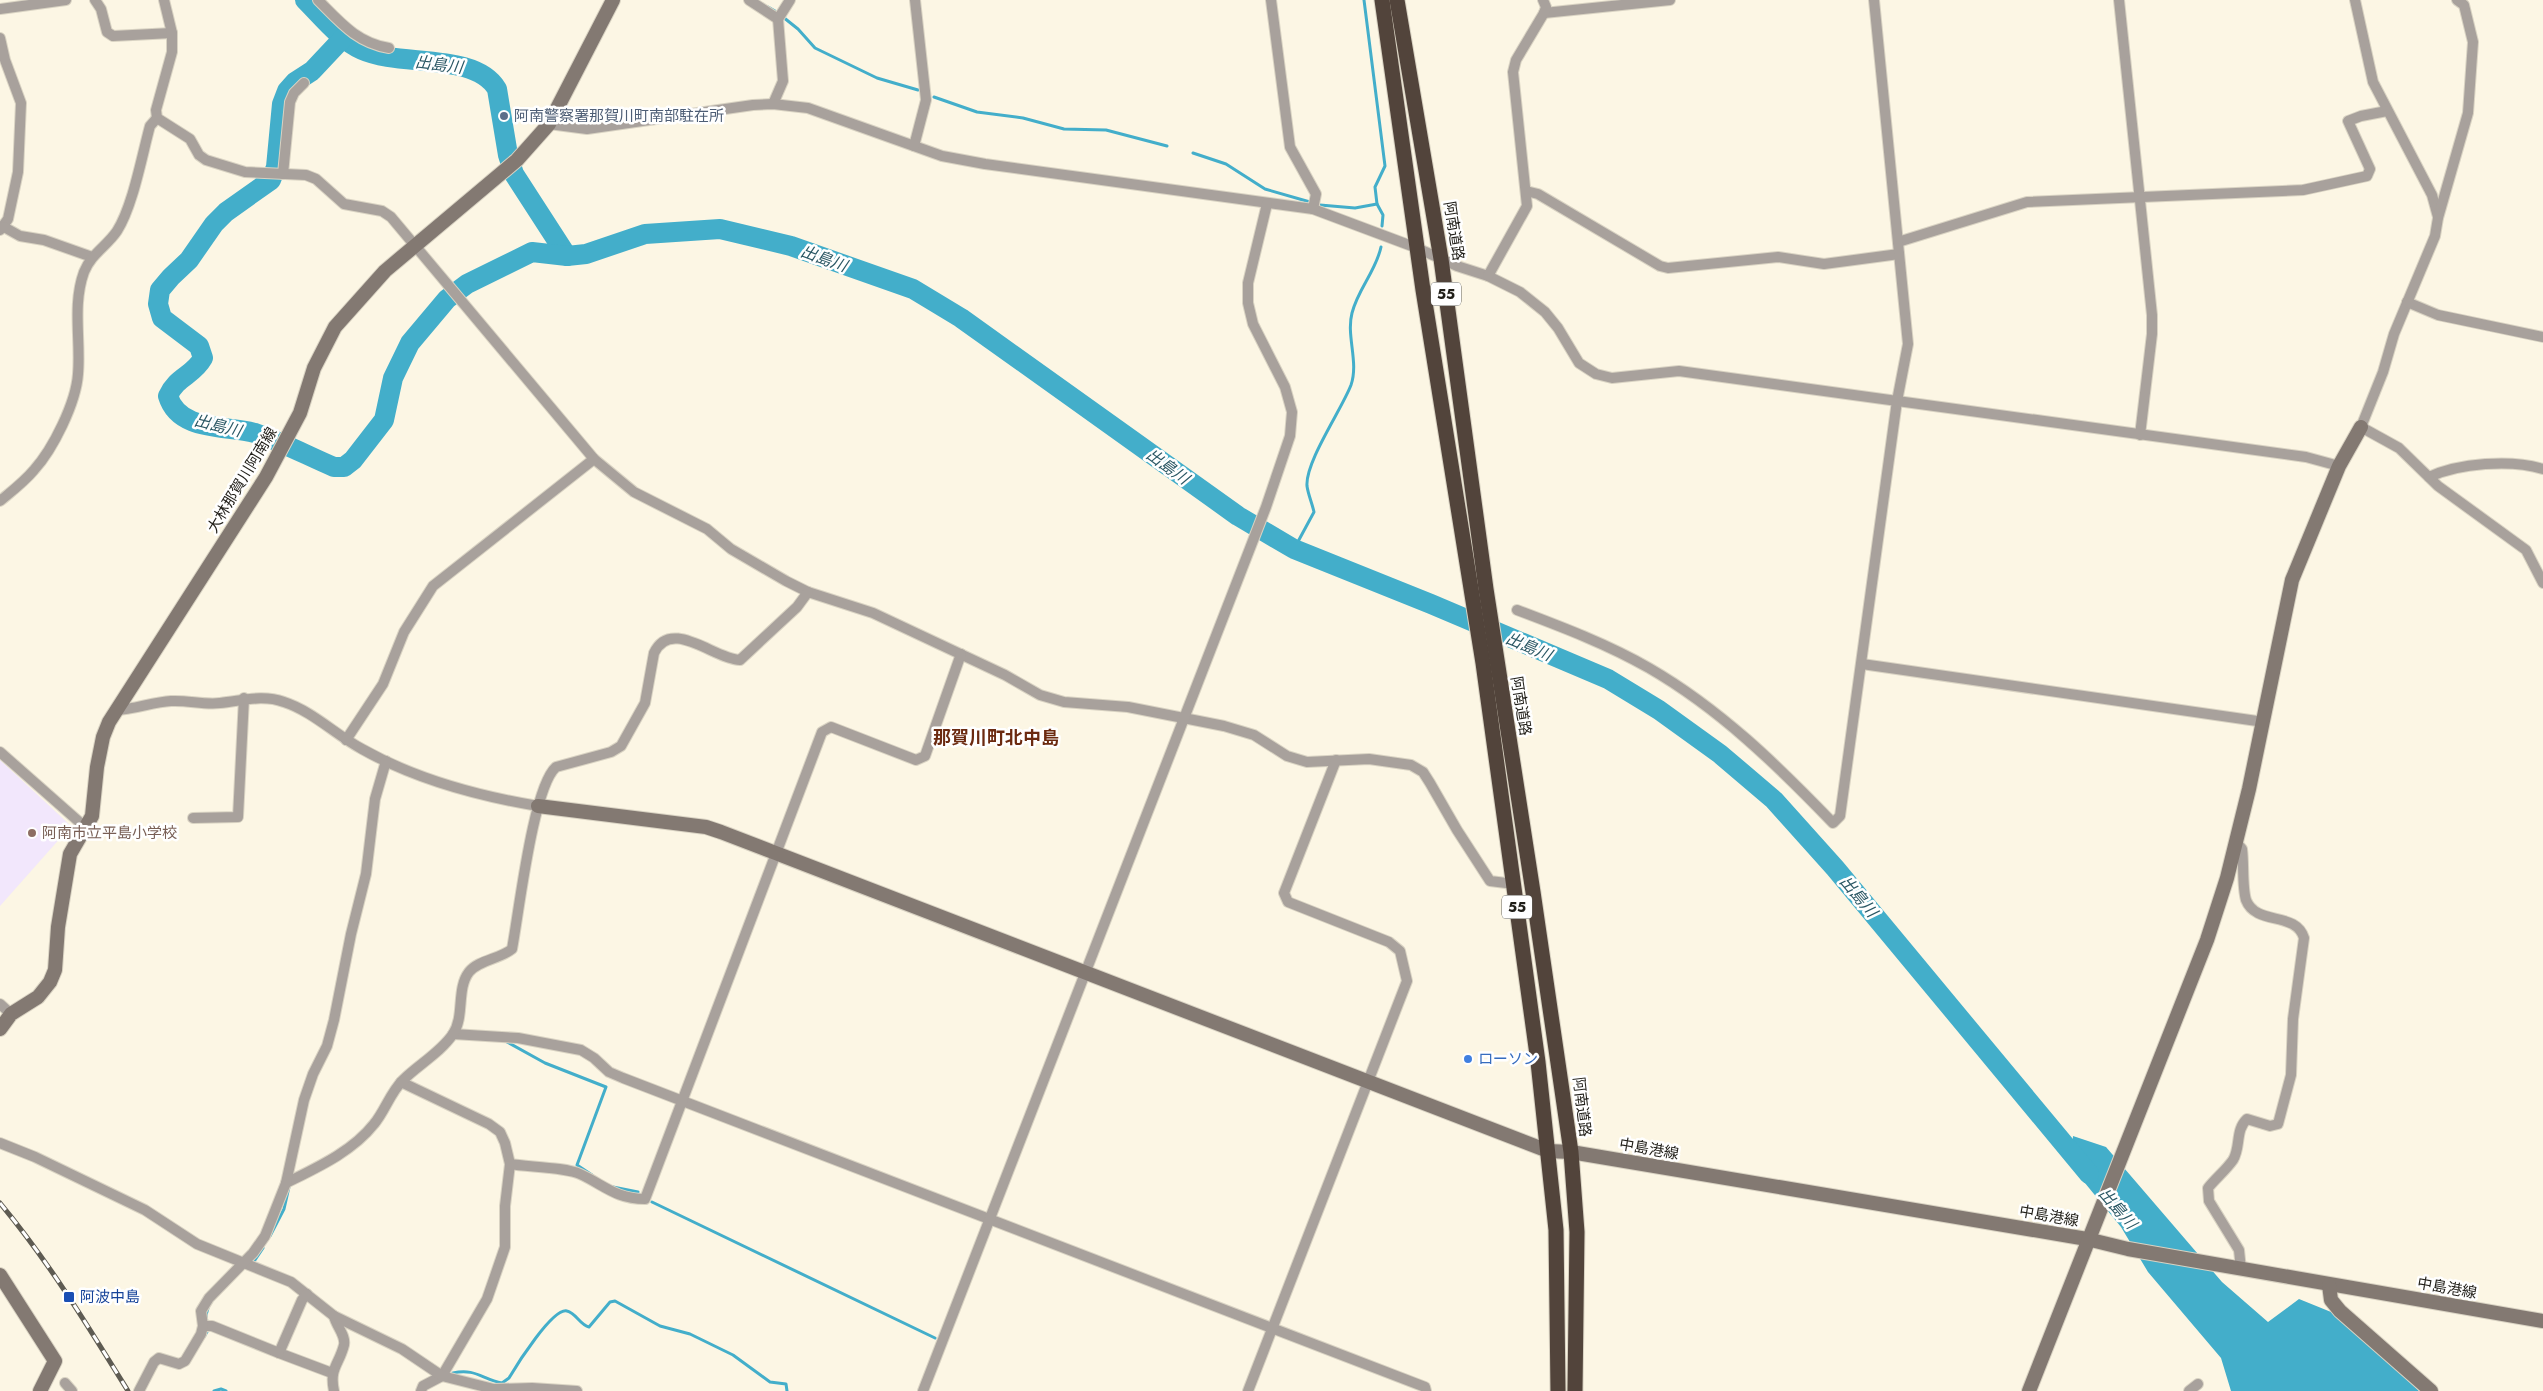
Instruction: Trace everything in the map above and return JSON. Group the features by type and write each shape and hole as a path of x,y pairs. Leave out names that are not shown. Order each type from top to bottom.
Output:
{"highway":[{"name":"阿南道路","path":"1382,0 1417,248 1483,663 1514,884 1548,1151 1556,1230 1558,1391"},
{"name":"阿南道路","path":"1397,0 1441,259 1486,589 1548,986 1571,1152 1577,1232 1575,1391"}],"main road":[{"name":"大林那賀川阿南線","path":"0,1029 12,1014 38,997 50,982 55,970 58,927 70,854 92,816 95,803 97,767 103,737 115,710 260,485 287,438 300,413 320,354 334,327 385,271 503,173 549,124 613,0"},
{"path":"2028,1391 2207,940 2236,842 2264,722 2292,580 2340,466 2361,427"},
{"name":"中島港線","path":"538,806 706,827 776,852 1548,1151 1571,1152 2087,1239 2128,1249 2543,1321"},
{"path":"0,1275 55,1361 40,1391"},
{"path":"2329,1285 2331,1300 2340,1311 2431,1391"}],"street":[{"path":"0,9 66,0"},
{"path":"95,0 100,9 107,32 112,36 172,33"},
{"path":"0,501 35,469 58,433 71,401 78,375 78,298 84,272 92,256 116,231 124,217 150,126 157,118 156,110 172,52 172,33 164,0"},
{"path":"318,0 359,39 372,45 389,48"},
{"path":"749,0 778,19"},
{"path":"773,104 783,81 778,19 790,0"},
{"path":"914,146 926,100 915,0"},
{"path":"1271,0 1290,147 1316,194 1313,209"},
{"path":"1488,276 1527,206 1513,72 1516,60 1544,13 1546,7 1543,0"},
{"path":"1544,13 1670,0"},
{"path":"1517,610 1585,636 1650,668 1702,703 1751,741 1833,823 1840,816 1844,802 1897,401 1908,344 1874,0"},
{"path":"2119,0 2152,334 2140,435"},
{"path":"2355,0 2373,82 2432,195 2438,218"},
{"path":"2457,0 2464,5 2473,42 2468,113 2430,251 2394,334 2383,372 2361,427 2399,448 2428,477 2526,550 2543,583"},
{"path":"0,38 4,60 21,103 18,172 12,206 2,229 20,236 44,240 92,256"},
{"path":"276,174 290,102 294,93 304,83"},
{"path":"549,124 587,129 753,105 773,104 808,108 942,156 985,164 1313,209 1488,276 1520,292 1545,312 1558,328 1579,363 1596,374 1612,378 1679,370 2306,457 2340,466"},
{"path":"1898,242 2027,202 2303,190 2367,176 2370,169 2348,121 2387,111"},
{"path":"157,118 190,139 199,155 206,160 245,172 306,175 316,179 344,204 382,211 401,226 414,245 594,459 634,492 707,529 732,549 808,592 873,613 962,654 1040,695 1064,702 1128,707 1224,726 1254,735 1287,756 1307,762 1369,758 1411,765 1423,772 1490,881 1514,884"},
{"path":"1526,191 1538,194 1660,266 1668,268 1778,257 1824,264 1899,254"},
{"path":"923,1391 1266,507 1290,436 1292,412 1285,387 1253,324 1248,303 1248,283 1267,204"},
{"path":"0,205 12,206"},
{"path":"2407,302 2438,315 2543,337"},
{"path":"346,740 383,684 401,637 433,586 594,459"},
{"path":"2428,477 2442,471 2484,465 2516,464 2543,469"},
{"path":"286,1183 321,1166 360,1138 374,1124 391,1094 453,1034 460,1013 465,979 470,970 505,955 512,948 538,806 550,772 556,767 611,752 621,746 645,703 657,646 666,639 679,638 730,660 740,660 797,607 808,592"},
{"path":"510,1164 579,1173 607,1191 636,1199 646,1199 822,732 831,727 916,760 925,756 962,654"},
{"path":"1862,664 2264,722"},
{"path":"115,710 125,710 172,701 214,704 244,698 284,701 300,709 346,740 386,761 492,798 538,806"},
{"path":"193,818 238,817 244,698"},
{"path":"0,752 86,828"},
{"path":"1248,1391 1407,980 1400,950 1389,942 1288,902 1284,892 1336,760"},
{"path":"332,1373 207,1326 201,1311 209,1298 244,1263 265,1236 286,1183 304,1100 313,1074 327,1046 334,1020 351,934 366,874 375,799 386,761"},
{"path":"2236,842 2242,849 2246,900 2253,910 2268,917 2293,923 2301,929 2304,938 2293,1020 2292,1075 2278,1124 2270,1126 2247,1119 2242,1123 2237,1152 2232,1161 2208,1188 2209,1201 2239,1250 2241,1269"},
{"path":"0,1004 12,1014"},
{"path":"453,1034 518,1038 581,1050 594,1058 609,1072 991,1219 1271,1330 1425,1388 1426,1391"},
{"path":"403,1084 489,1124 500,1132 510,1164 505,1206 505,1247 487,1299 442,1376 423,1386 421,1391"},
{"path":"0,1144 35,1157 145,1210 197,1244 291,1282 334,1316 402,1350 442,1376 509,1391 532,1388 577,1391"},
{"path":"279,1353 302,1300 307,1294"},
{"path":"334,1316 336,1324 344,1336 344,1345 332,1373 334,1391"},
{"path":"139,1391 154,1362 159,1358 179,1364 184,1361 207,1326"},
{"path":"2188,1391 2198,1384"}],"shaded area":[{"name":"阿南市立平島小学校","path":"0,760 71,826 0,906"}],"water":[{"path":"2073,1136 2106,1147 2222,1282 2268,1322 2299,1299 2336,1314 2419,1391 2231,1391 2221,1358 2148,1272 2121,1227 2071,1166"}],"waterway":[{"name":"出島川","path":"305,0 339,34 362,50 396,58 455,65 486,77 497,89 508,155 514,174 567,256"},
{"path":"1364,0 1385,166 1375,187 1377,204"},
{"path":"768,7 775,11"},
{"path":"783,17 798,29 815,48 877,78 918,90"},
{"name":"出島川","path":"343,38 312,71 295,82 287,91 282,104 276,167 271,180 226,212 214,224 189,260 160,290 158,304 162,318 199,346 203,358 195,369 176,384 168,396 174,408 182,416 205,425 255,433 334,467 344,467 353,460 384,420 393,378 410,343 447,299 467,284 532,252 567,256 586,254 645,234 720,229 791,246 913,289 961,318 1238,516 1294,549 1431,604 1608,679 1659,710 1720,754 1774,800 1835,868 2089,1174"},
{"path":"934,97 977,112 1023,118 1064,129 1106,130 1167,146"},
{"path":"1193,153 1226,164 1265,189 1310,202"},
{"path":"1320,205 1355,208 1377,204 1383,215 1382,226"},
{"path":"1294,549 1314,512 1307,486 1312,463 1351,385 1354,367 1350,331 1352,313 1358,296 1379,256 1381,247"},
{"path":"507,1042 545,1063 606,1087 577,1165 592,1175"},
{"path":"270,1236 284,1209 289,1187"},
{"path":"613,1187 638,1192"},
{"path":"652,1202 935,1338"},
{"path":"255,1260 263,1248"},
{"path":"453,1373 473,1373 502,1383 509,1378 544,1327 561,1312 570,1312 589,1327 610,1302 615,1301 660,1326 690,1334 733,1355 770,1382 786,1384 787,1391"},
{"path":"204,1337 208,1330 206,1315 208,1308"},
{"path":"214,1391 221,1389 226,1391"}],"railway":[{"path":"0,1203 51,1271 128,1391"}],"place":[{"name":"阿南警察署那賀川町南部駐在所","path":"504,116"},
{"name":"阿南市立平島小学校","path":"32,833"},
{"name":"ローソン","path":"1468,1059"},
{"name":"阿波中島","path":"69,1297"}],"district":[{"name":"那賀川町北中島","path":"996,738"}]}
